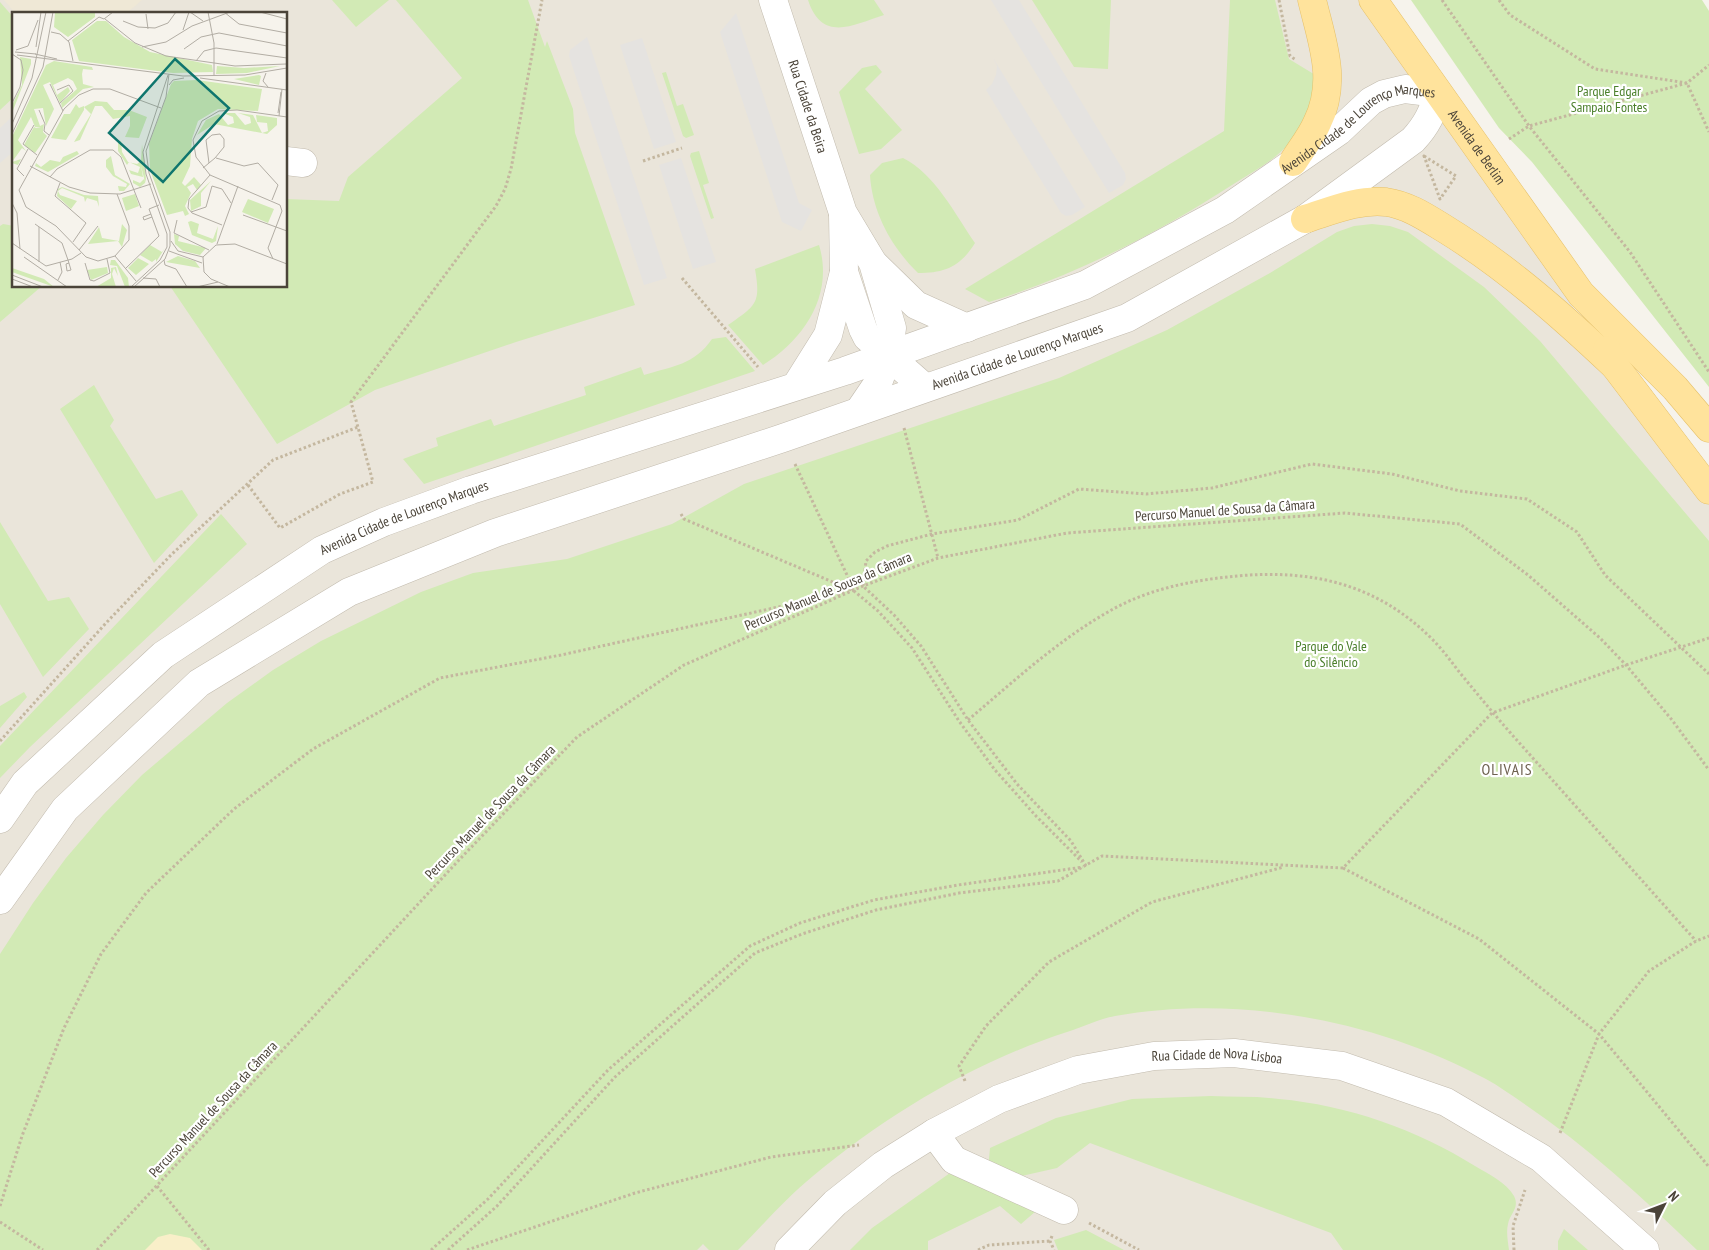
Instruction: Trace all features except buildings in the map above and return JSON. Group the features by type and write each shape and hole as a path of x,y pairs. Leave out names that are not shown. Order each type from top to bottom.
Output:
{"main road":[{"path":"1293,162 1318,123 1326,97 1329,74 1312,0"},
{"name":"Avenida de Berlim","path":"1373,0 1581,294 1676,388 1709,428"},
{"path":"1305,220 1358,203 1386,202 1409,209 1468,242 1557,312 1614,366"},
{"name":"Avenida de Berlim","path":"1581,294 1614,366 1709,490"}],"street":[{"name":"Rua Cidade da Beira","path":"773,0 843,213 873,263"},
{"name":"Avenida Cidade de Lourenço Marques","path":"0,818 25,783 163,655 322,550 384,522 471,490 888,356 1085,285 1225,210 1339,131 1371,101 1384,94 1405,89 1438,92 1434,111 1427,125 1413,140 1305,220 1127,318 495,534 349,592 199,683 65,809 0,900"},
{"name":"Rua Cidade da Beira","path":"843,213 844,272 867,337 924,387"},
{"path":"873,263 916,305 967,328"},
{"path":"859,411 878,383 888,356 892,328 873,263"},
{"path":"796,386 828,335 844,272"},
{"name":"Rua Cidade de Nova Lisboa","path":"789,1250 835,1203 883,1165 934,1133 999,1099 1078,1070 1154,1056 1234,1053 1342,1066 1446,1102 1541,1158 1644,1250"},
{"path":"934,1133 954,1160 1064,1210"}],"path":[{"path":"248,484 280,528 340,494 373,482 351,402 484,223 505,189 511,169 542,0"},
{"path":"1442,0 1529,126 1630,252 1709,372"},
{"path":"1499,0 1510,15 1595,69 1687,83"},
{"path":"1505,142 1529,126 1687,83 1709,65"},
{"path":"1687,83 1709,132"},
{"path":"643,161 682,148"},
{"path":"1424,156 1456,176 1440,200 1430,173 1424,156"},
{"path":"682,278 762,371"},
{"path":"904,425 938,558"},
{"path":"0,741 112,616 171,556 272,460 358,427"},
{"path":"793,461 854,591"},
{"path":"1086,866 1071,840 1017,784 968,720 920,646 894,615 863,586 866,561 875,552 887,546 932,534 1018,520 1079,489 1146,494 1212,488 1312,464 1392,474 1460,491 1527,499 1577,532 1605,575 1709,674"},
{"name":"Percurso Manuel de Sousa da Câmara","path":"97,1250 459,860 577,738 684,665 863,586 938,558 1067,532 1335,513 1460,524 1528,575 1600,638 1626,664 1672,720 1709,770"},
{"path":"681,514 684,519 854,591 896,629 912,648 959,721 996,770 1036,816 1086,866"},
{"path":"968,720 1065,640 1110,611 1154,592 1199,580 1288,574 1332,580 1366,592 1402,613 1433,640 1492,713 1696,941"},
{"path":"0,1206 22,1136 64,1028 101,954 146,893 234,809 313,749 440,678 562,655 854,591"},
{"path":"1343,868 1492,713 1626,664 1709,638"},
{"path":"448,1250 497,1206 615,1077 755,953 802,934 876,910 959,893 1058,881 1102,856 1343,868 1479,939 1599,1034 1709,1167"},
{"path":"431,1250 488,1199 608,1070 750,946 800,923 874,900 958,885 1086,866"},
{"path":"965,1080 959,1066 986,1026 1049,962 1152,902 1289,866"},
{"path":"1560,1133 1599,1034 1649,971 1696,941 1709,936"},
{"path":"467,1250 635,1194 762,1159 862,1144"},
{"path":"157,1186 209,1250"},
{"path":"1514,1250 1514,1226 1525,1190"},
{"path":"1064,1210 1139,1250"},
{"path":"0,1222 43,1250"},
{"path":"978,1250 989,1245 1050,1241 1054,1250"}],"shaded area":[{"path":"0,0 1362,0 1709,505 1709,1250 0,1250"},
{"path":"4,0 142,0 128,12 14,12"},
{"path":"991,0 1019,0 1125,173 1126,179 1123,185 1109,193"},
{"path":"736,13 799,203 812,210 801,231 782,222 720,32"},
{"path":"587,37 667,278 644,285 569,56 570,50"},
{"path":"642,38 676,142 654,149 620,45"},
{"path":"993,58 1085,207 1072,215 1066,216 1061,213 986,90 992,84 996,75 997,66"},
{"path":"12,117 12,153 0,163 0,128"},
{"path":"681,158 716,262 693,269 659,165"}],"green space":[{"path":"332,0 389,0 356,27"},
{"path":"396,0 528,0 545,47 547,41 573,109 575,133 635,305 516,342 375,390 277,444 171,288 288,288 288,199 339,201 348,177 462,78"},
{"path":"808,0 874,0 884,15 850,26 830,26 821,22"},
{"path":"1032,0 1111,0 1108,69 1074,67"},
{"path":"1230,0 1275,0 1289,59 1317,76 1305,119 1284,149 1263,166 1175,220 1084,266 1052,280 989,302 965,289 1224,131"},
{"name":"Parque Edgar Sampaio Fontes","path":"1411,0 1702,0 1709,11 1709,387 1532,162 1499,128"},
{"path":"0,2 12,16 12,99 0,110"},
{"path":"876,65 882,72 865,89 902,130 881,149 859,154 839,92 862,68"},
{"path":"666,72 677,106 683,104 694,135 686,138 683,136 662,73"},
{"path":"699,151 709,183 703,185 714,218 711,219 690,156 691,153"},
{"path":"903,158 914,165 935,184 975,243 964,258 944,270 918,273 892,241 879,216 870,175 882,163"},
{"path":"3,224 12,226 12,288 40,288 0,322 0,226"},
{"name":"Parque do Vale do Silêncio","path":"1372,224 1390,226 1408,232 1484,287 1540,341 1709,541 1709,1250 1697,1250 1592,1154 1547,1119 1486,1079 1443,1058 1399,1041 1353,1027 1305,1017 1258,1011 1210,1008 1162,1010 1109,1017 1032,1044 966,1074 902,1111 842,1153 793,1193 738,1250 709,1250 703,1244 697,1250 0,1250 0,954 33,903 66,858 103,815 142,775 227,703 273,670 321,641 421,592 473,573 567,559 672,524 744,484 1059,378 1167,330 1270,273 1337,232 1354,226"},
{"path":"819,245 823,263 822,281 819,298 812,314 792,342 763,365 728,325 745,313 754,303 757,290 755,269"},
{"path":"726,337 755,371 424,484 403,459 438,446 436,438 491,419 494,426 586,395 584,387 641,367 644,375 674,367 698,354 712,339"},
{"path":"94,385 114,420 110,426 156,499 182,490 198,515 154,563 60,409"},
{"path":"221,514 247,544 30,747 0,778 0,746"},
{"path":"0,522 48,601 69,597 89,629 43,677 0,604"},
{"path":"24,692 27,697 0,728 0,706"},
{"path":"1211,1096 1271,1098 1330,1107 1381,1121 1430,1141 1496,1179 1511,1191 1516,1204 1507,1227 1509,1250 1343,1250 1331,1233 1090,1143 1057,1168 1013,1178 988,1169 990,1148 1056,1118 1132,1099"},
{"path":"950,1173 1036,1211 1021,1224 1000,1206 928,1241 928,1250 850,1250 872,1228"},
{"path":"1564,1229 1588,1250 1558,1250 1558,1241"},
{"path":"1086,1230 1124,1250 1058,1250 1054,1240"}],"sand":[{"path":"170,1234 190,1238 202,1250 145,1250 158,1237"}],"district":[{"name":"OLIVAIS","path":"1507,769"}]}
